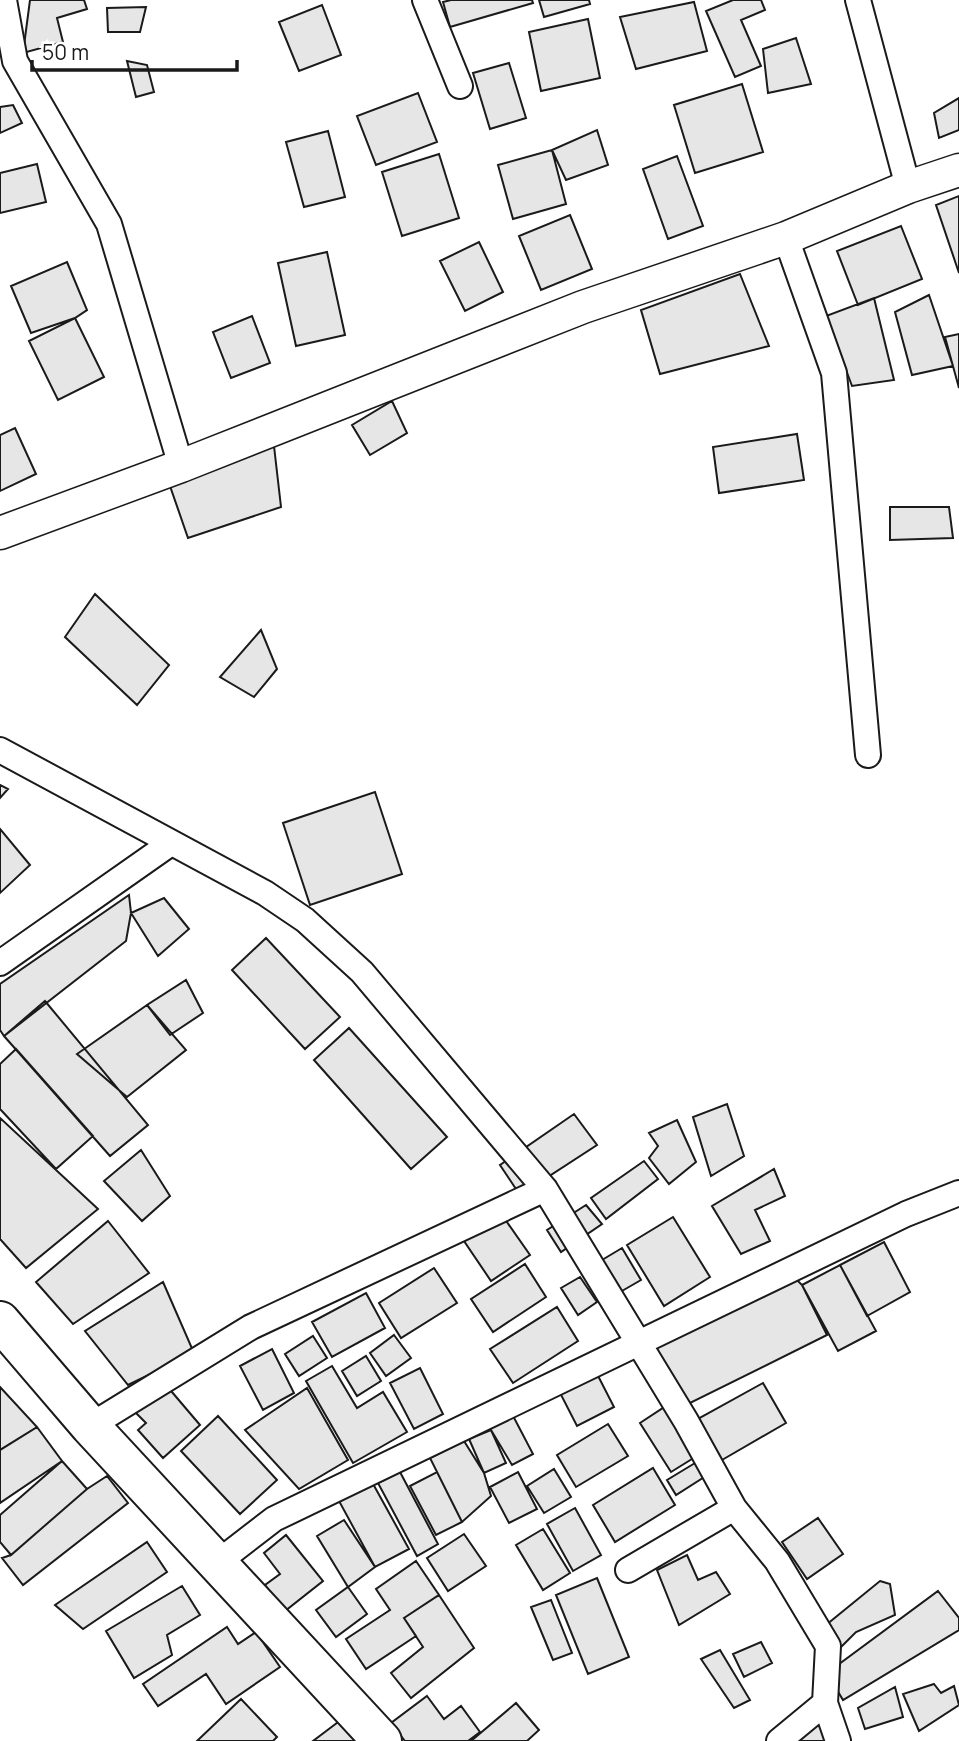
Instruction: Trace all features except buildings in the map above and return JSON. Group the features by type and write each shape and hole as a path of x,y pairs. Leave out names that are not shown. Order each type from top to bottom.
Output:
{"main road":[{"path":"0,1321 90,1426 382,1741"}],"street":[{"path":"4,0 7,64 109,223 181,466"},
{"path":"425,0 460,86"},
{"path":"858,0 908,187"},
{"path":"0,533 181,466 583,307 786,238 908,187 959,170"},
{"path":"786,238 834,373 868,755"},
{"path":"0,750 171,843 222,867 265,893 329,940 362,972 545,1189 734,1508 778,1560 828,1646 825,1703 838,1741"},
{"path":"0,963 171,843"},
{"path":"90,1426 251,1327 545,1189"},
{"path":"217,1563 274,1519 906,1214 959,1193"},
{"path":"628,1570 734,1508"},
{"path":"779,1741 825,1703"}]}
